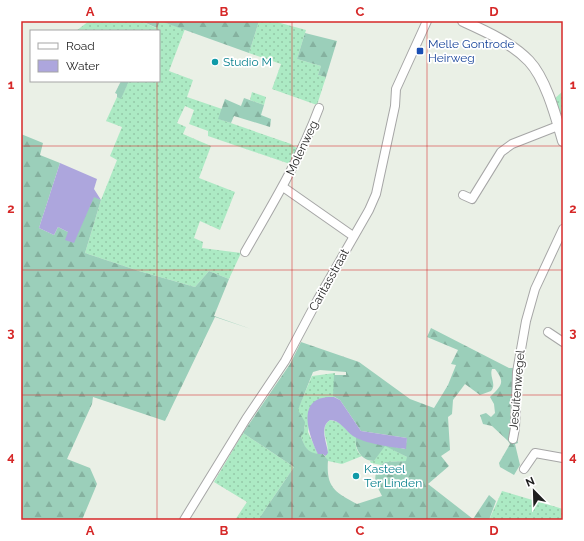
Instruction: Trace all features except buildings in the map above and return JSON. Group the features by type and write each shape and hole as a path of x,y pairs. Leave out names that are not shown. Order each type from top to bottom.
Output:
{"street":[{"name":"Caritasstraat","path":"184,520 246,419 286,361 318,299 376,194 395,106 396,89 427,21"},
{"path":"463,21 494,36 529,61 542,81 563,141"},
{"name":"Molenweg","path":"245,252 283,187 306,143 319,108"},
{"path":"463,195 472,199 501,152 512,144 558,126"},
{"name":"Molenweg","path":"283,187 353,236"},
{"name":"Jesuitenwegel","path":"513,439 515,428 517,372 526,321 535,289 563,229"},
{"path":"548,332 563,342"},
{"path":"524,469 535,453 563,458"}],"green space":[{"path":"89,21 141,21 156,28 160,21 185,29 169,71 193,80 187,97 222,109 219,119 291,144 298,149 290,164 208,136 208,131 189,124 194,110 185,106 177,123 186,127 183,134 211,146 199,178 235,192 220,230 200,221 194,238 203,242 202,248 241,253 229,279 209,271 195,287 139,271 85,253 101,200 117,160 110,156 122,127 106,121 117,97 121,98 129,82 160,82 160,30 77,30"},
{"path":"141,21 160,21 157,28"},
{"path":"160,21 259,21 249,53"},
{"path":"259,21 273,21 306,30 297,59 321,66 318,75 326,77 317,105 272,89 281,64 249,53"},
{"path":"305,33 337,41 326,77 318,75 321,66 297,59"},
{"path":"120,82 129,82 121,99 117,97 117,94 115,93"},
{"path":"563,91 563,122 552,101"},
{"path":"252,92 266,97 264,105 250,100"},
{"path":"244,98 264,105 261,115 271,119 270,127 234,116 231,123 218,119 225,99 241,106"},
{"path":"21,134 43,143 40,155 60,163 39,228 54,235 58,227 68,232 94,196 101,200 85,253 139,271 195,287 209,271 229,279 214,316 251,329 215,317 165,421 93,397 92,404 67,459 90,468 97,484 82,520 21,520"},
{"path":"431,328 509,368 514,368 510,415 518,443 515,444 520,465 514,475 500,467 499,463 510,444 492,426 483,424 480,415 486,413 491,417 495,413 494,404 490,397 499,387 501,381 495,369 492,369 491,375 493,388 491,391 480,395 465,384 453,400 452,414 448,417 450,450 441,456 449,466 428,484 473,519 489,495 496,501 489,520 258,520 294,467 243,433 290,364 301,342 359,362 410,399 434,408 448,385 456,365 451,364 458,350 427,337","holes":["320,370 346,372 346,375 334,375 333,396 340,400 361,431 407,438 405,449 367,441 356,437 357,449 365,459 374,461 385,446 407,457 406,461 385,462 376,469 375,482 382,496 357,504 342,496 333,488 328,477 328,460 323,454 311,452 304,444 301,436 304,433 305,422 298,410 313,372"]},
{"path":"335,373 334,397 320,399 312,404 308,432 318,454 314,454 306,449 303,443 301,436 305,427 297,411 312,376"},
{"path":"330,420 338,422 356,437 356,448 362,456 342,464 328,461 325,456 328,448 325,428 326,424"},
{"path":"243,433 294,467 258,520 235,520 247,502 214,482"},
{"path":"384,445 407,457 407,461 385,462 381,465 371,463 370,461 374,461"},
{"path":"502,491 563,509 563,520 489,520"}],"water":[{"path":"60,163 97,179 94,189 101,200 94,197 74,243 65,240 68,232 58,227 54,235 39,228"},
{"path":"334,397 340,400 361,431 407,438 406,449 379,445 358,439 340,424 334,420 330,420 324,431 328,453 325,456 323,454 318,454 308,426 309,409 314,402 322,398"}],"place":[{"name":"Melle Gontrode Heirweg","path":"420,51"},
{"name":"Studio M","path":"215,62"},
{"name":"Kasteel Ter Linden","path":"356,476"}]}
